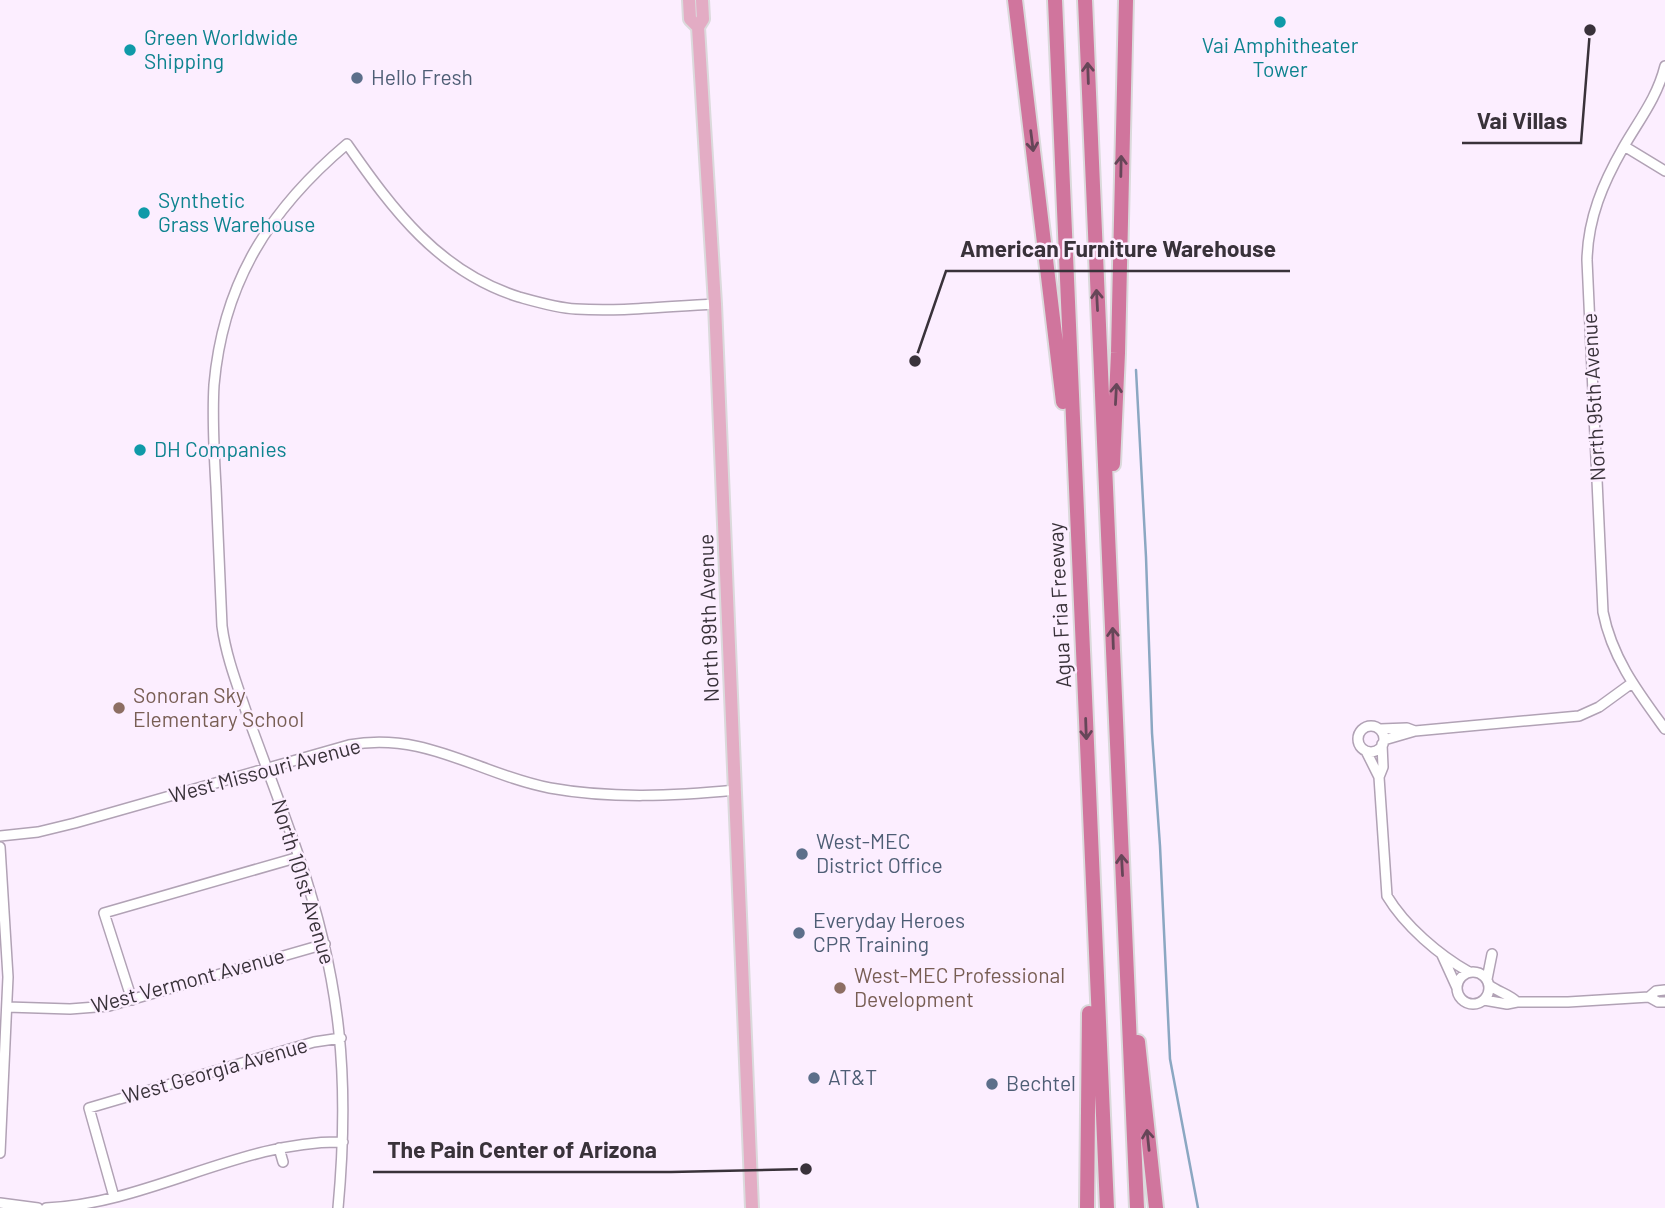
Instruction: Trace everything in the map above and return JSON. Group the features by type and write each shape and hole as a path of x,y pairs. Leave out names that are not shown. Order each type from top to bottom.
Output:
{"highway":[{"path":"1015,0 1077,538"},
{"name":"Agua Fria Freeway","path":"1055,0 1107,1208"},
{"path":"1085,0 1137,1208"},
{"path":"1108,536 1118,354 1126,0"},
{"path":"1126,933 1136,1001 1156,1208"},
{"path":"1087,1208 1089,1006 1096,934"}],"main road":[{"name":"North 99th Avenue","path":"689,0 690,19 698,27"},
{"name":"North 99th Avenue","path":"702,0 703,19 698,27 715,304 752,1208"}],"street":[{"name":"North 95th Avenue","path":"1665,66 1653,100 1624,146 1597,202 1589,230 1587,260 1602,597 1612,646 1632,683 1665,729"},
{"name":"North 101st Avenue","path":"338,1208 344,1081 335,993 325,944 299,857 224,640 214,387 218,357 233,299 254,251 286,204 301,186 347,144 384,197 424,242 453,265 499,290 574,309 715,304"},
{"path":"1624,146 1665,171"},
{"path":"1366,751 1377,750 1383,742 1415,731 1572,717 1599,708 1632,683"},
{"path":"1415,731 1370,726 1360,731 1358,742 1366,751 1379,777 1387,896 1395,910 1442,955 1488,982 1496,990 1510,995 1517,1002"},
{"path":"1379,777 1384,767 1380,729"},
{"name":"West Missouri Avenue","path":"0,836 38,832 75,823 349,745 400,742 426,747 527,782 589,794 640,796 736,790"},
{"path":"0,847 7,1007 0,1153"},
{"path":"131,1000 104,913 299,857"},
{"name":"West Vermont Avenue","path":"7,1007 89,1009 131,1000 325,944"},
{"path":"1442,955 1457,989 1465,1002 1475,1004 1488,996 1492,954 1472,972 1459,979 1457,989"},
{"path":"1649,997 1656,991 1665,990"},
{"path":"1484,1000 1507,1004 1649,997 1665,1002"},
{"name":"West Georgia Avenue","path":"114,1197 89,1108 314,1042 341,1038"},
{"path":"46,1208 77,1206 114,1197 299,1143 343,1142"},
{"path":"279,1148 283,1162"},
{"path":"0,1203 38,1208"}],"waterway":[{"path":"1136,370 1170,1059 1198,1208"}],"place":[{"name":"Vai Amphitheater Tower","path":"1280,22"},
{"name":"Vai Villas","path":"1590,30"},
{"name":"Green Worldwide Shipping","path":"130,50"},
{"name":"Hello Fresh","path":"357,78"},
{"name":"Synthetic Grass Warehouse","path":"144,213"},
{"name":"American Furniture Warehouse","path":"915,361"},
{"name":"DH Companies","path":"140,450"},
{"name":"Sonoran Sky Elementary School","path":"119,708"},
{"name":"West-MEC District Office","path":"802,854"},
{"name":"Everyday Heroes CPR Training","path":"799,933"},
{"name":"West-MEC Professional Development","path":"840,988"},
{"name":"AT&T","path":"814,1078"},
{"name":"Bechtel","path":"992,1084"},
{"name":"The Pain Center of Arizona","path":"806,1169"}]}
